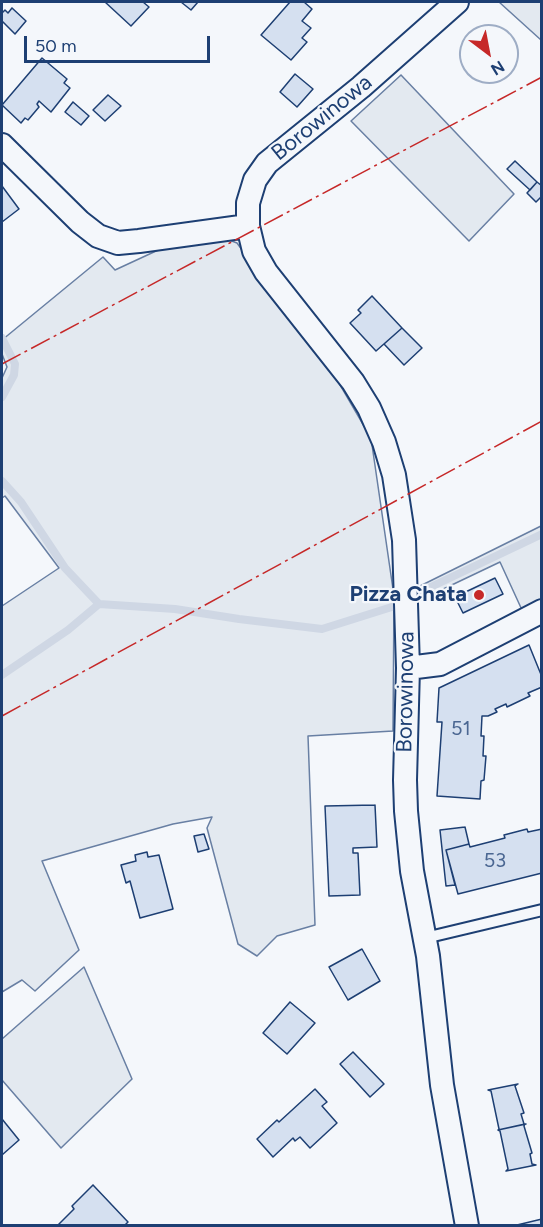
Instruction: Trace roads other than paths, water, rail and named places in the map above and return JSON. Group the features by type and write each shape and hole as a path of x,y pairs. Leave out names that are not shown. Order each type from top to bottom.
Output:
{"street":[{"name":"Borowinowa","path":"457,2 361,87 267,163 255,180 248,203 248,226 254,251 266,272 353,382 369,408 384,442 394,475 404,540 408,668 406,812 412,870 425,938 442,1084 467,1226"},
{"path":"2,145 80,222 98,236 118,243 248,226"},
{"path":"408,668 440,664 542,611"}],"lane":[{"path":"425,938 542,910"}],"waterway":[{"path":"2,338 15,364 14,375 2,397"},
{"path":"2,481 21,502 65,568 99,604 175,609 322,629 395,606"},
{"path":"416,594 542,534"},
{"path":"2,675 68,630 99,604"}],"place":[{"name":"Pizza Chata","path":"479,595"}]}
